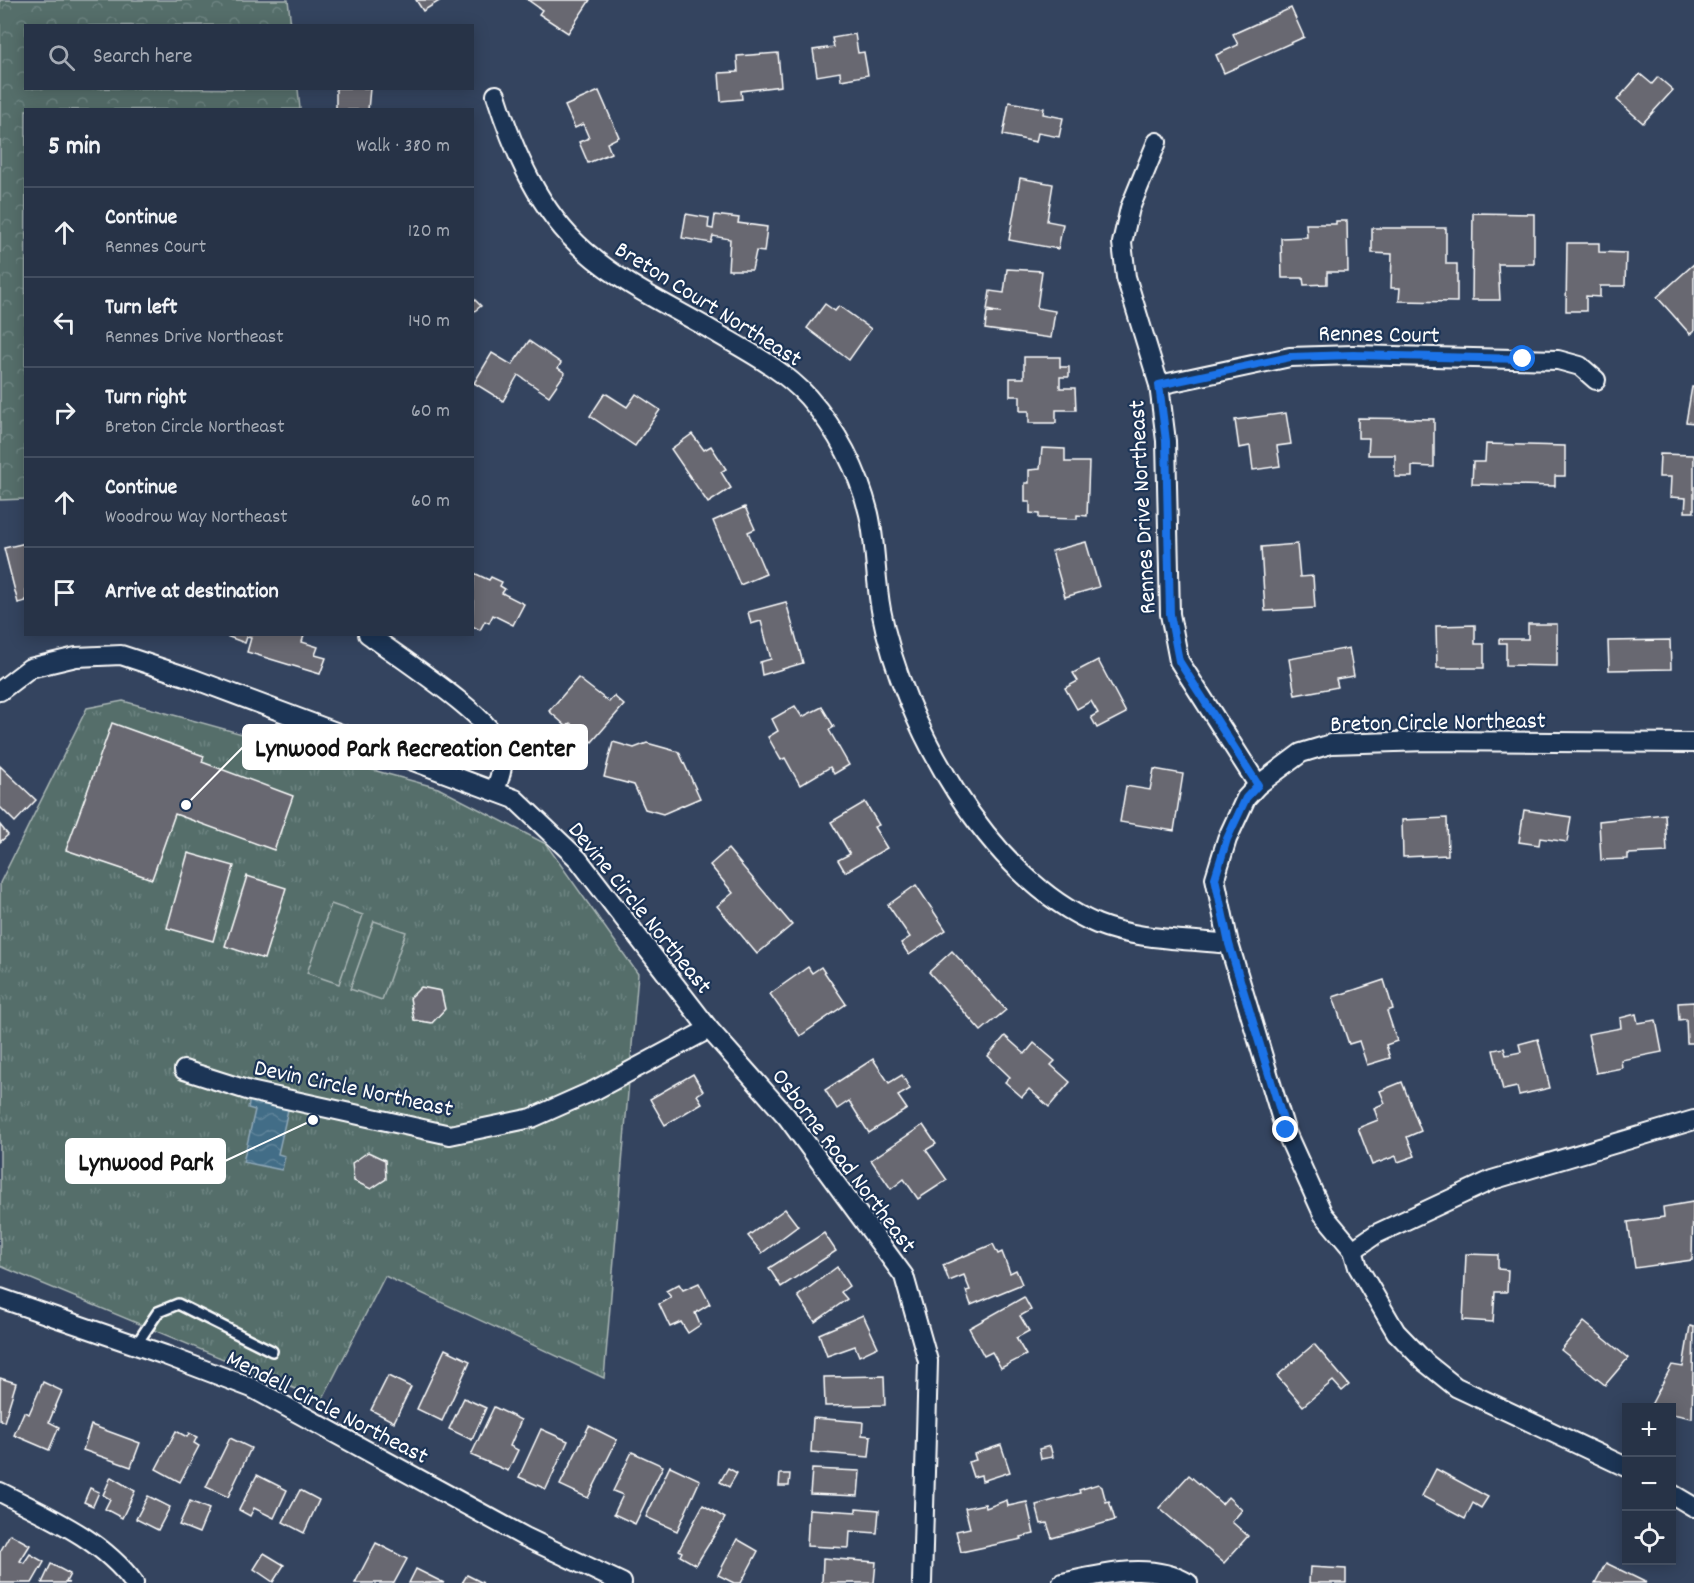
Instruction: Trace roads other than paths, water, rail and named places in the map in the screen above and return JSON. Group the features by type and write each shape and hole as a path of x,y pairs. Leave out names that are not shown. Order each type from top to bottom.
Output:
{"street":[{"name":"Breton Court Northeast","path":"496,95 510,138 536,190 556,221 583,250 611,272 776,370 806,394 838,436 856,474 869,515 881,607 891,657 907,698 931,750 977,820 1023,875 1055,902 1099,925 1135,933 1229,944"},
{"name":"Rennes Drive Northeast","path":"1157,142 1130,208 1122,243 1126,278 1159,385 1166,441 1170,614 1179,661 1258,785"},
{"name":"Rennes Court","path":"1159,385 1290,357 1353,355 1558,360 1580,366 1596,381"},
{"path":"371,636 478,717 500,744 504,767 495,790"},
{"name":"Devine Circle Northeast","path":"0,691 30,668 76,657 121,655 191,678 515,799 578,859 709,1029"},
{"name":"Breton Circle Northeast","path":"1622,1465 1456,1387 1426,1363 1396,1332 1358,1267 1353,1250 1323,1214 1286,1130 1229,944 1215,878 1227,839 1246,798 1258,785 1301,753 1331,744 1427,741 1694,743"},
{"name":"Devin Circle Northeast","path":"184,1070 250,1091 450,1135 532,1118 595,1090 709,1029"},
{"name":"Osborne Road Northeast","path":"709,1029 787,1117 904,1276 928,1361 922,1583"},
{"path":"1353,1250 1376,1234 1492,1180 1694,1120"},
{"name":"Mendell Circle Northeast","path":"0,1298 252,1388 525,1537 622,1583"},
{"path":"0,1492 62,1523 93,1543 134,1583"},
{"path":"1676,1497 1694,1507"},
{"path":"1062,1583 1109,1572 1147,1571 1188,1583"}],"lane":[{"path":"136,1345 158,1312 178,1305 272,1351"}],"water":[{"path":"251,1093 290,1101 278,1154 285,1156 282,1170 243,1162 255,1110 248,1108"}],"place":[{"name":"Lynwood Park Recreation Center","path":"186,805"},
{"name":"Lynwood Park","path":"313,1120"}]}
